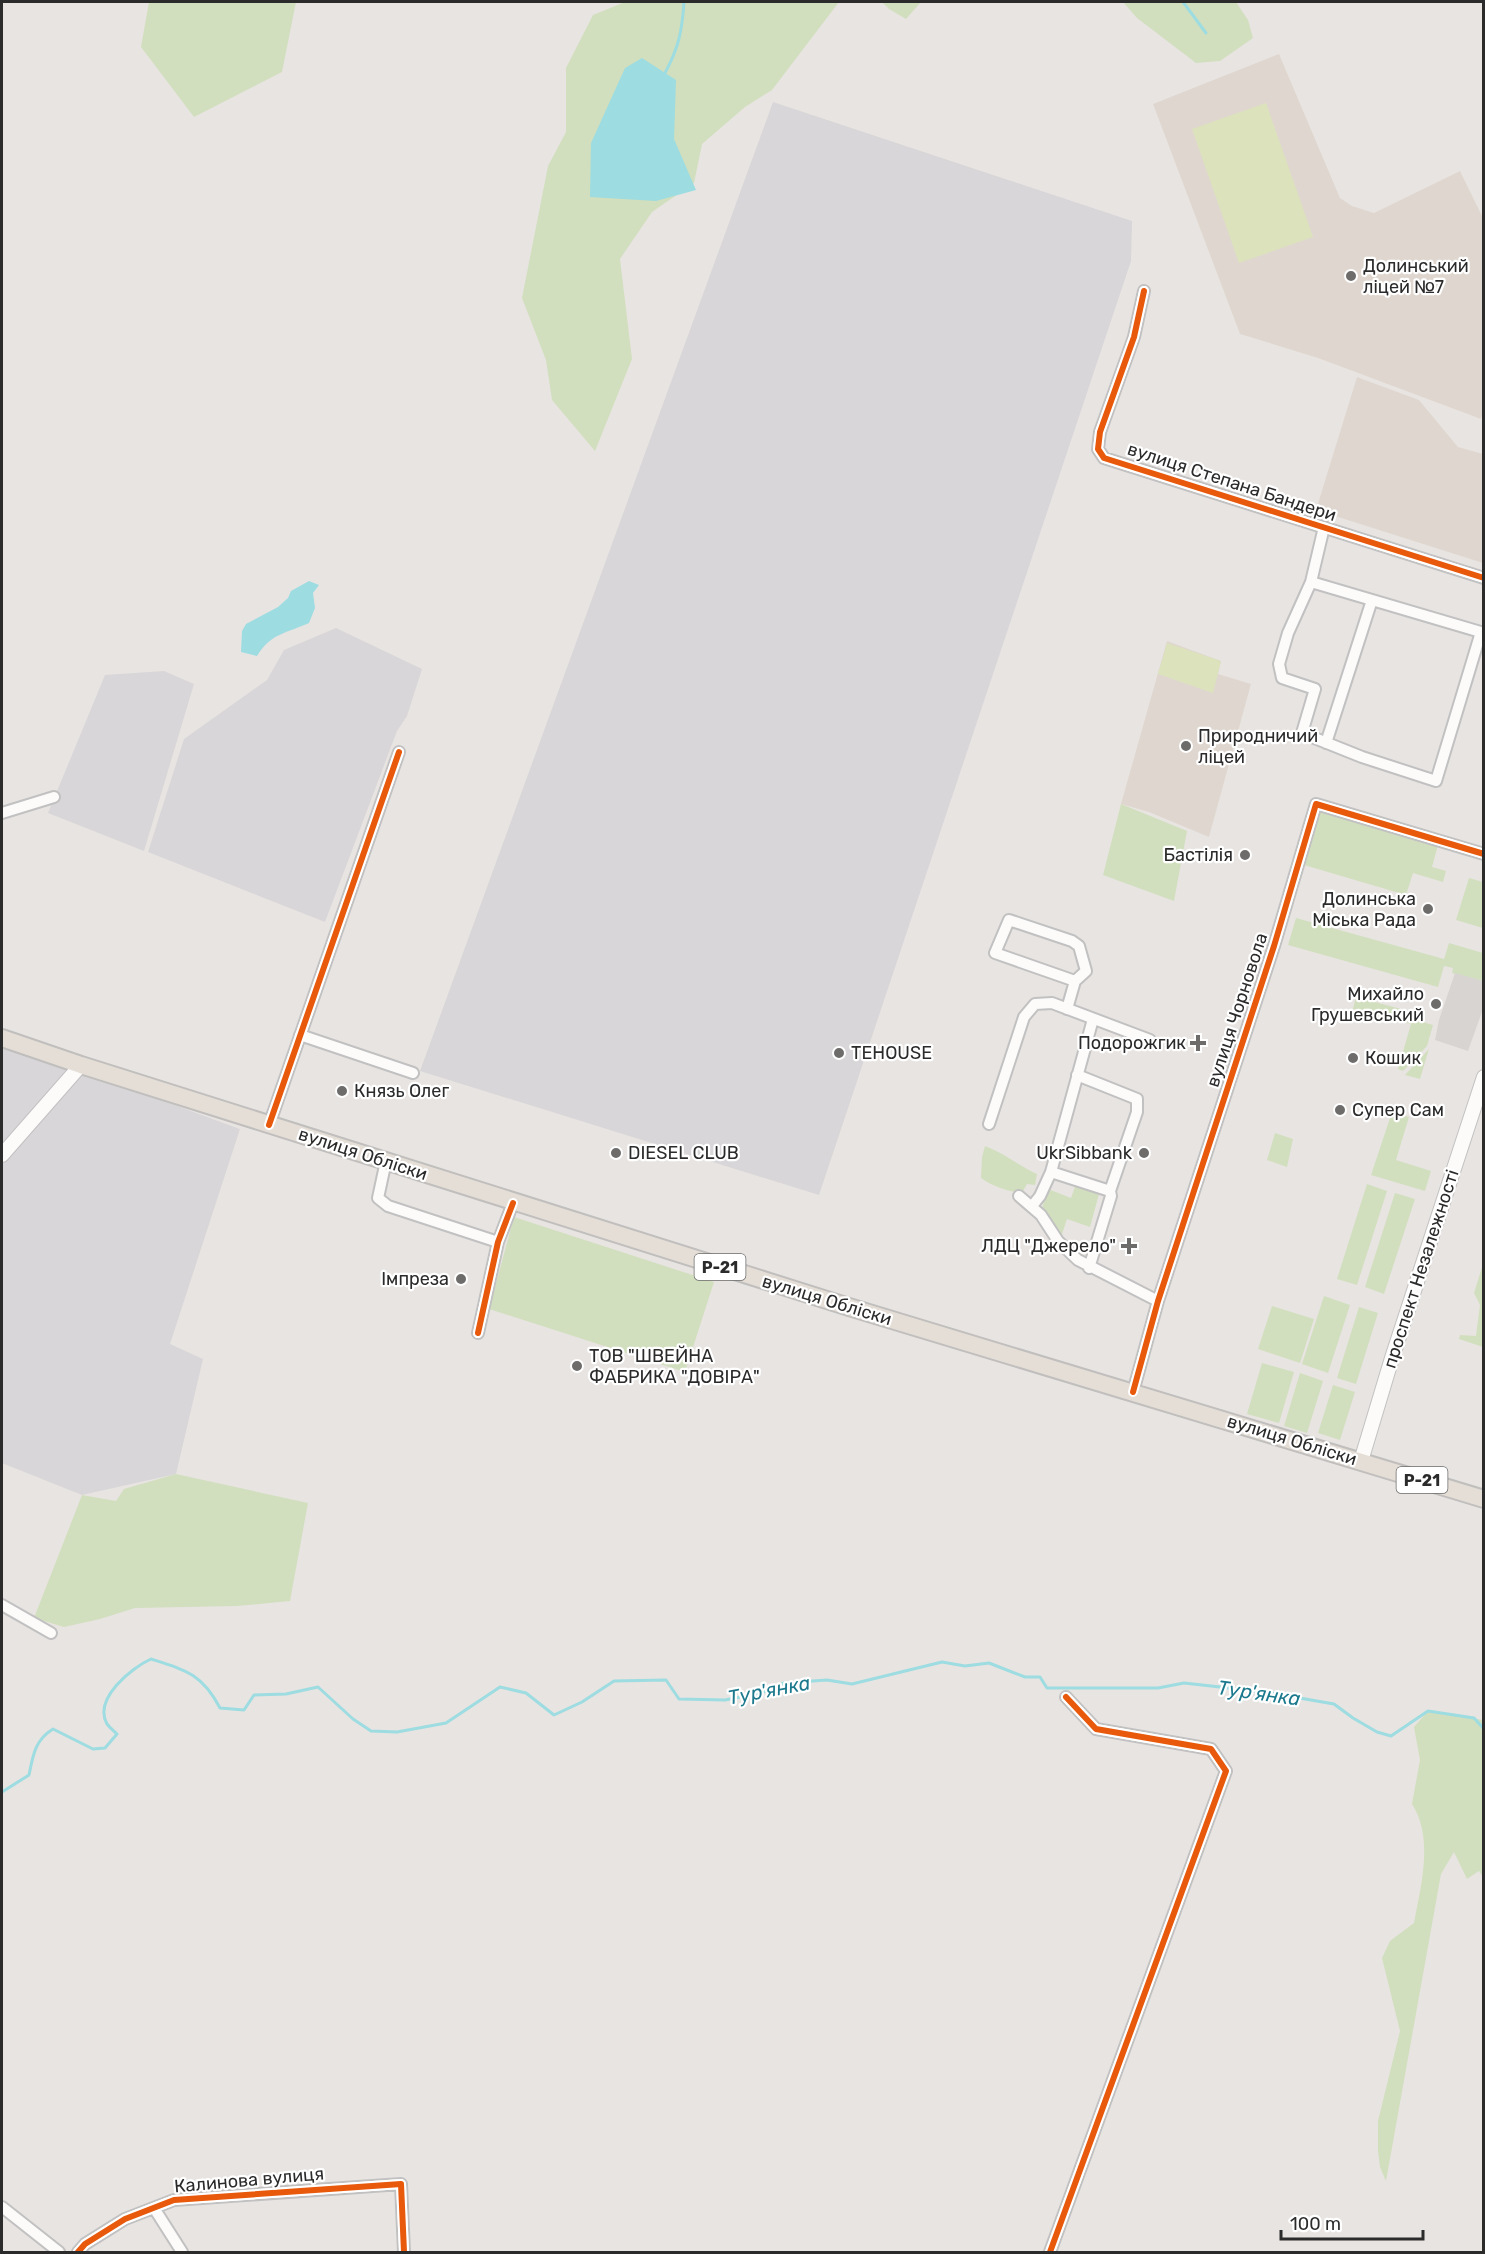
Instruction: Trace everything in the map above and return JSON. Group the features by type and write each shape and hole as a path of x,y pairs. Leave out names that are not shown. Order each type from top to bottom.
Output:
{"main road":[{"name":"вулиця Обліски","path":"2,1038 513,1203 1484,1499"},
{"path":"2,1155 81,1065"},
{"name":"проспект Незалежності","path":"1361,1461 1392,1358 1484,1077"}],"street":[{"name":"вулиця Степана Бандери","path":"1144,291 1134,337 1100,432 1098,449 1104,458 1484,578"},
{"path":"1311,582 1482,633 1436,781 1362,757 1302,733 1315,689 1282,678 1279,664 1288,633 1311,582 1324,527"},
{"path":"1326,743 1372,600"},
{"path":"269,1125 399,752"},
{"path":"2,813 54,797"},
{"name":"вулиця Чорновола","path":"1133,1392 1158,1301 1274,946 1316,804 1484,854"},
{"path":"1067,1009 1075,981 1086,971 1079,946 1072,941 1009,920 995,953 1075,981"},
{"path":"988,1124 1026,1011 1040,1002 1052,1003 1150,1040"},
{"path":"1032,1206 1040,1196 1051,1172 1093,1019"},
{"path":"300,1035 413,1072"},
{"path":"1077,1075 1137,1099 1137,1112 1110,1191 1089,1268"},
{"path":"386,1161 378,1198 388,1206 498,1242"},
{"path":"1051,1172 1110,1191"},
{"path":"1019,1196 1032,1206 1068,1252 1089,1268 1158,1301"},
{"path":"478,1333 498,1242 513,1203"},
{"path":"2,1605 51,1633"},
{"path":"1050,2253 1226,1771 1211,1749 1096,1729 1066,1697"},
{"name":"Калинова вулиця","path":"78,2253 85,2244 126,2219 174,2200 401,2184 404,2253"},
{"path":"2,2206 59,2253"},
{"path":"154,2208 182,2253"}],"shaded area":[{"name":"Долинський ліцей №7","path":"1279,54 1340,198 1352,206 1374,213 1460,171 1483,218 1484,410 1481,419 1318,358 1240,334 1153,104"},
{"path":"773,102 1132,221 1131,261 819,1195 420,1071"},
{"path":"1357,377 1419,400 1458,447 1483,454 1483,563 1316,510"},
{"path":"336,628 422,669 407,716 397,731 325,922 148,852 184,739 267,680 284,650"},
{"name":"Природничий ліцей","path":"1167,641 1221,661 1218,674 1251,684 1209,837 1149,812 1121,804"},
{"path":"164,671 194,684 144,851 48,813 105,675"},
{"path":"1455,973 1483,981 1483,1009 1468,1051 1435,1040 1439,1020"},
{"path":"2,1042 240,1129 170,1344 203,1359 176,1474 82,1495 2,1463"}],"green space":[{"path":"149,2 296,2 282,72 194,117 141,47"},
{"path":"625,2 839,2 772,90 745,107 702,144 694,183 652,212 620,259 632,359 595,451 552,400 546,360 522,298 548,166 566,132 566,68 593,15"},
{"path":"882,2 921,2 906,19"},
{"path":"1123,2 1236,2 1248,20 1253,38 1220,61 1196,63 1137,18"},
{"path":"1266,103 1313,237 1239,263 1192,129"},
{"path":"1167,643 1221,661 1213,693 1158,674"},
{"path":"1121,804 1187,831 1174,901 1103,875"},
{"path":"1320,810 1438,845 1432,867 1446,871 1443,882 1413,873 1406,895 1304,865"},
{"path":"1469,878 1483,882 1483,928 1456,920"},
{"path":"1296,918 1444,959 1449,943 1483,953 1483,981 1452,973 1453,968 1444,966 1438,987 1288,945"},
{"path":"1356,997 1401,1009 1398,1022 1353,1009"},
{"path":"1408,1012 1413,1014 1413,1019 1433,1025 1427,1046 1403,1071 1398,1069 1411,1024 1405,1022"},
{"path":"1429,1049 1420,1079 1405,1075"},
{"path":"1392,1112 1409,1117 1396,1160 1431,1171 1425,1191 1371,1175"},
{"path":"1275,1133 1293,1139 1287,1167 1267,1160"},
{"path":"985,1146 1037,1174 1035,1185 1027,1184 1022,1193 1001,1188 981,1178"},
{"path":"1076,1184 1099,1194 1090,1227 1067,1219 1061,1237 1042,1208 1048,1189 1071,1198"},
{"path":"1367,1184 1387,1191 1357,1285 1337,1279"},
{"path":"1395,1193 1415,1199 1384,1294 1365,1287"},
{"path":"514,1217 714,1282 685,1372 489,1309"},
{"path":"1483,1264 1484,1347 1459,1339 1460,1335 1476,1336 1480,1305 1474,1293"},
{"path":"1324,1296 1350,1305 1328,1373 1302,1364"},
{"path":"1272,1306 1314,1319 1300,1363 1258,1349"},
{"path":"1359,1307 1378,1313 1356,1384 1337,1378"},
{"path":"1262,1363 1294,1372 1279,1423 1247,1414"},
{"path":"1300,1373 1323,1381 1307,1433 1284,1426"},
{"path":"1333,1385 1355,1392 1340,1440 1318,1433"},
{"path":"176,1474 308,1503 290,1601 237,1606 135,1608 64,1627 34,1618 82,1495 116,1501 124,1489"},
{"path":"1428,1711 1483,1720 1483,1877 1479,1871 1467,1879 1454,1852 1441,1874 1386,2181 1380,2167 1378,2121 1400,2031 1382,1958 1390,1941 1414,1923 1420,1893 1424,1847 1419,1817 1412,1804 1420,1760 1414,1727"}],"water":[{"path":"642,58 676,80 674,139 696,190 656,201 590,197 591,143 625,68"},
{"path":"309,581 319,585 313,593 315,608 309,623 274,638 262,648 257,656 241,652 242,631 246,624 278,607 288,598 291,591"}],"waterway":[{"path":"665,73 679,39 684,2"},
{"path":"1183,2 1206,33"},
{"name":"Тур'янка","path":"2,1792 29,1775 39,1743 53,1729 93,1749 105,1748 117,1734 107,1724 104,1714 109,1695 116,1685 134,1669 151,1659 192,1675 207,1688 220,1708 244,1710 254,1695 286,1694 318,1687 353,1719 371,1731 397,1732 446,1723 500,1687 526,1693 554,1715 582,1702 614,1681 666,1680 679,1699 725,1700 761,1693 784,1683 827,1680 852,1684 942,1662 965,1666 989,1663 1025,1677 1040,1677 1047,1688 1158,1688 1184,1683 1265,1692 1334,1704 1377,1732 1391,1736 1428,1711 1474,1718 1484,1729"}],"cycle path":[{"path":"1144,291 1134,337 1100,432 1098,449 1104,458 1484,578"},
{"path":"269,1125 399,752"},
{"path":"1133,1392 1158,1301 1274,946 1316,804 1484,854"},
{"path":"478,1333 498,1242 513,1203"},
{"path":"1050,2252 1226,1771 1211,1749 1096,1729 1066,1697"},
{"path":"78,2252 85,2244 125,2219 174,2200 401,2184 404,2252"}],"place":[{"name":"Долинський ліцей №7","path":"1351,276"},
{"name":"Природничий ліцей","path":"1186,746"},
{"name":"Бастілія","path":"1245,855"},
{"name":"Долинська Міська Рада","path":"1428,909"},
{"name":"Михайло Грушевський","path":"1436,1004"},
{"name":"Подорожгик","path":"1198,1043"},
{"name":"TEHOUSE","path":"839,1053"},
{"name":"Кошик","path":"1353,1058"},
{"name":"Князь Олег","path":"342,1091"},
{"name":"Супер Сам","path":"1340,1110"},
{"name":"DIESEL CLUB","path":"616,1153"},
{"name":"UkrSibbank","path":"1144,1153"},
{"name":"ЛДЦ \"Джерело\"","path":"1129,1246"},
{"name":"Імпреза","path":"461,1279"},
{"name":"ТОВ \"ШВЕЙНА ФАБРИКА \"ДОВІРА\"","path":"577,1366"}]}
